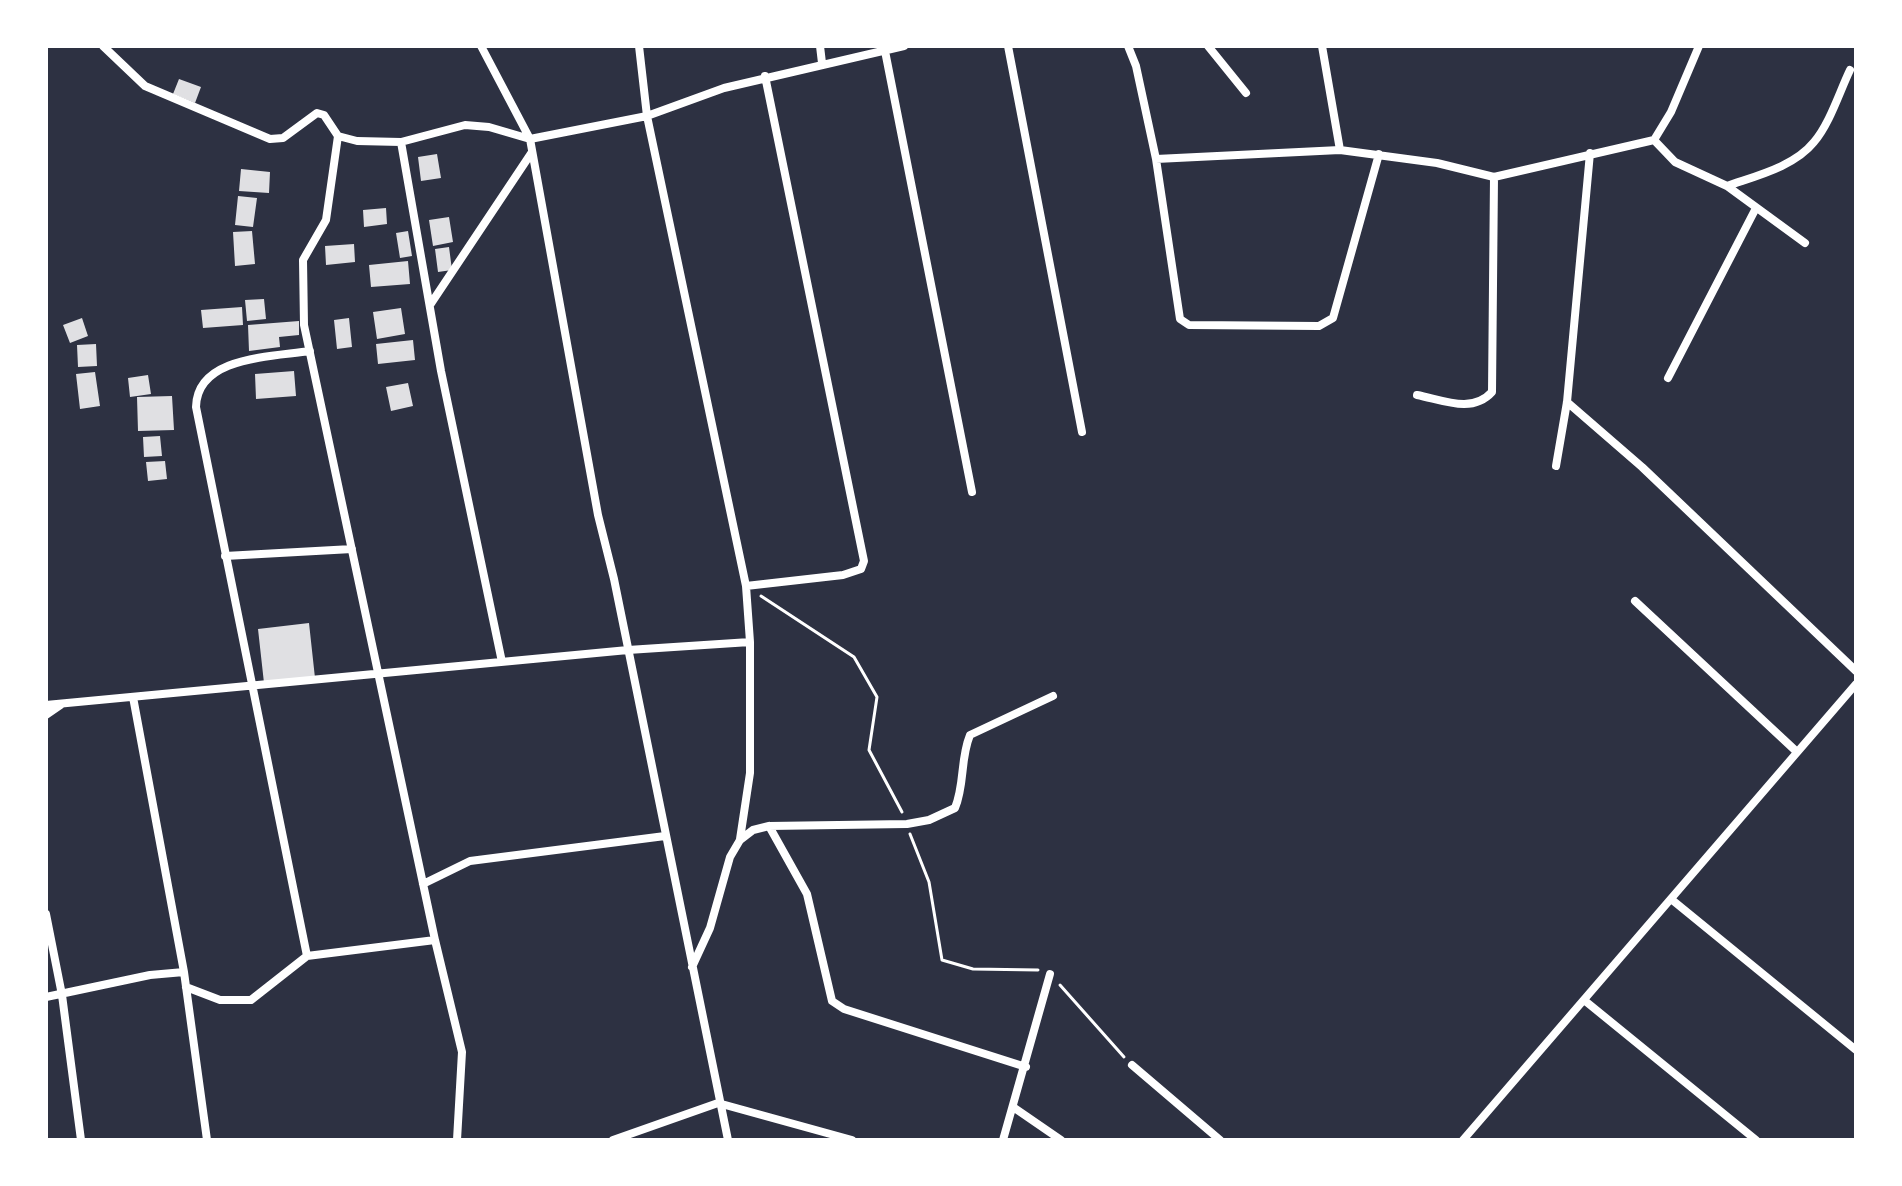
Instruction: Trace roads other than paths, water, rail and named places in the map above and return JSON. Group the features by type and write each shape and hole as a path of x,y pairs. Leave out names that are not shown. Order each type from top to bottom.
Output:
{"street":[{"path":"103,46 145,86 270,139 283,138 317,113 324,115 338,136 357,141 401,142 465,125 489,127 530,139 647,116 765,76 904,46"},
{"path":"481,46 530,139 598,515 728,1140"},
{"path":"639,46 647,116 746,586 750,642 750,773 740,840"},
{"path":"820,46 822,63"},
{"path":"1008,46 1082,432"},
{"path":"1128,46 1136,66 1156,159 1180,319 1189,325 1319,326 1333,318 1379,154"},
{"path":"1208,46 1246,93"},
{"path":"1322,46 1340,150"},
{"path":"1156,159 1340,150 1379,154 1494,177 1654,140 1671,112 1699,46"},
{"path":"885,51 972,492"},
{"path":"1727,186 1788,163 1816,141 1850,70"},
{"path":"746,586 843,575 861,569 864,561 765,76"},
{"path":"338,136 326,220 303,260 304,325 435,940 462,1052 457,1140"},
{"path":"1654,140 1675,162 1727,186 1805,243"},
{"path":"401,142 429,306 502,662"},
{"path":"429,306 532,152"},
{"path":"1556,466 1567,402 1590,153"},
{"path":"1417,395 1469,406 1484,401 1492,392 1494,177"},
{"path":"1668,378 1756,208"},
{"path":"307,956 198,423 196,396 200,387 219,370 239,363 310,351"},
{"path":"1567,402 1642,467 1856,671"},
{"path":"225,556 352,549"},
{"path":"1635,601 1797,752"},
{"path":"46,705 379,676 628,650 750,642"},
{"path":"1463,1140 1856,684"},
{"path":"691,968 710,928 730,857 740,840 753,830 769,826 907,824 929,820 955,808 963,790 963,764 970,735 1053,696"},
{"path":"133,697 184,972 207,1140"},
{"path":"46,715 63,703"},
{"path":"769,826 807,894 832,1001 844,1009 1026,1067"},
{"path":"423,884 470,861 665,836"},
{"path":"1671,899 1856,1050"},
{"path":"46,914 62,995 81,1140"},
{"path":"186,987 220,1000 251,1000 307,956 435,940"},
{"path":"46,997 150,975 184,972"},
{"path":"1003,1140 1050,974"},
{"path":"1584,1000 1756,1140"},
{"path":"1132,1065 1220,1140"},
{"path":"613,1140 718,1103 852,1140"},
{"path":"1013,1107 1061,1140"}]}
